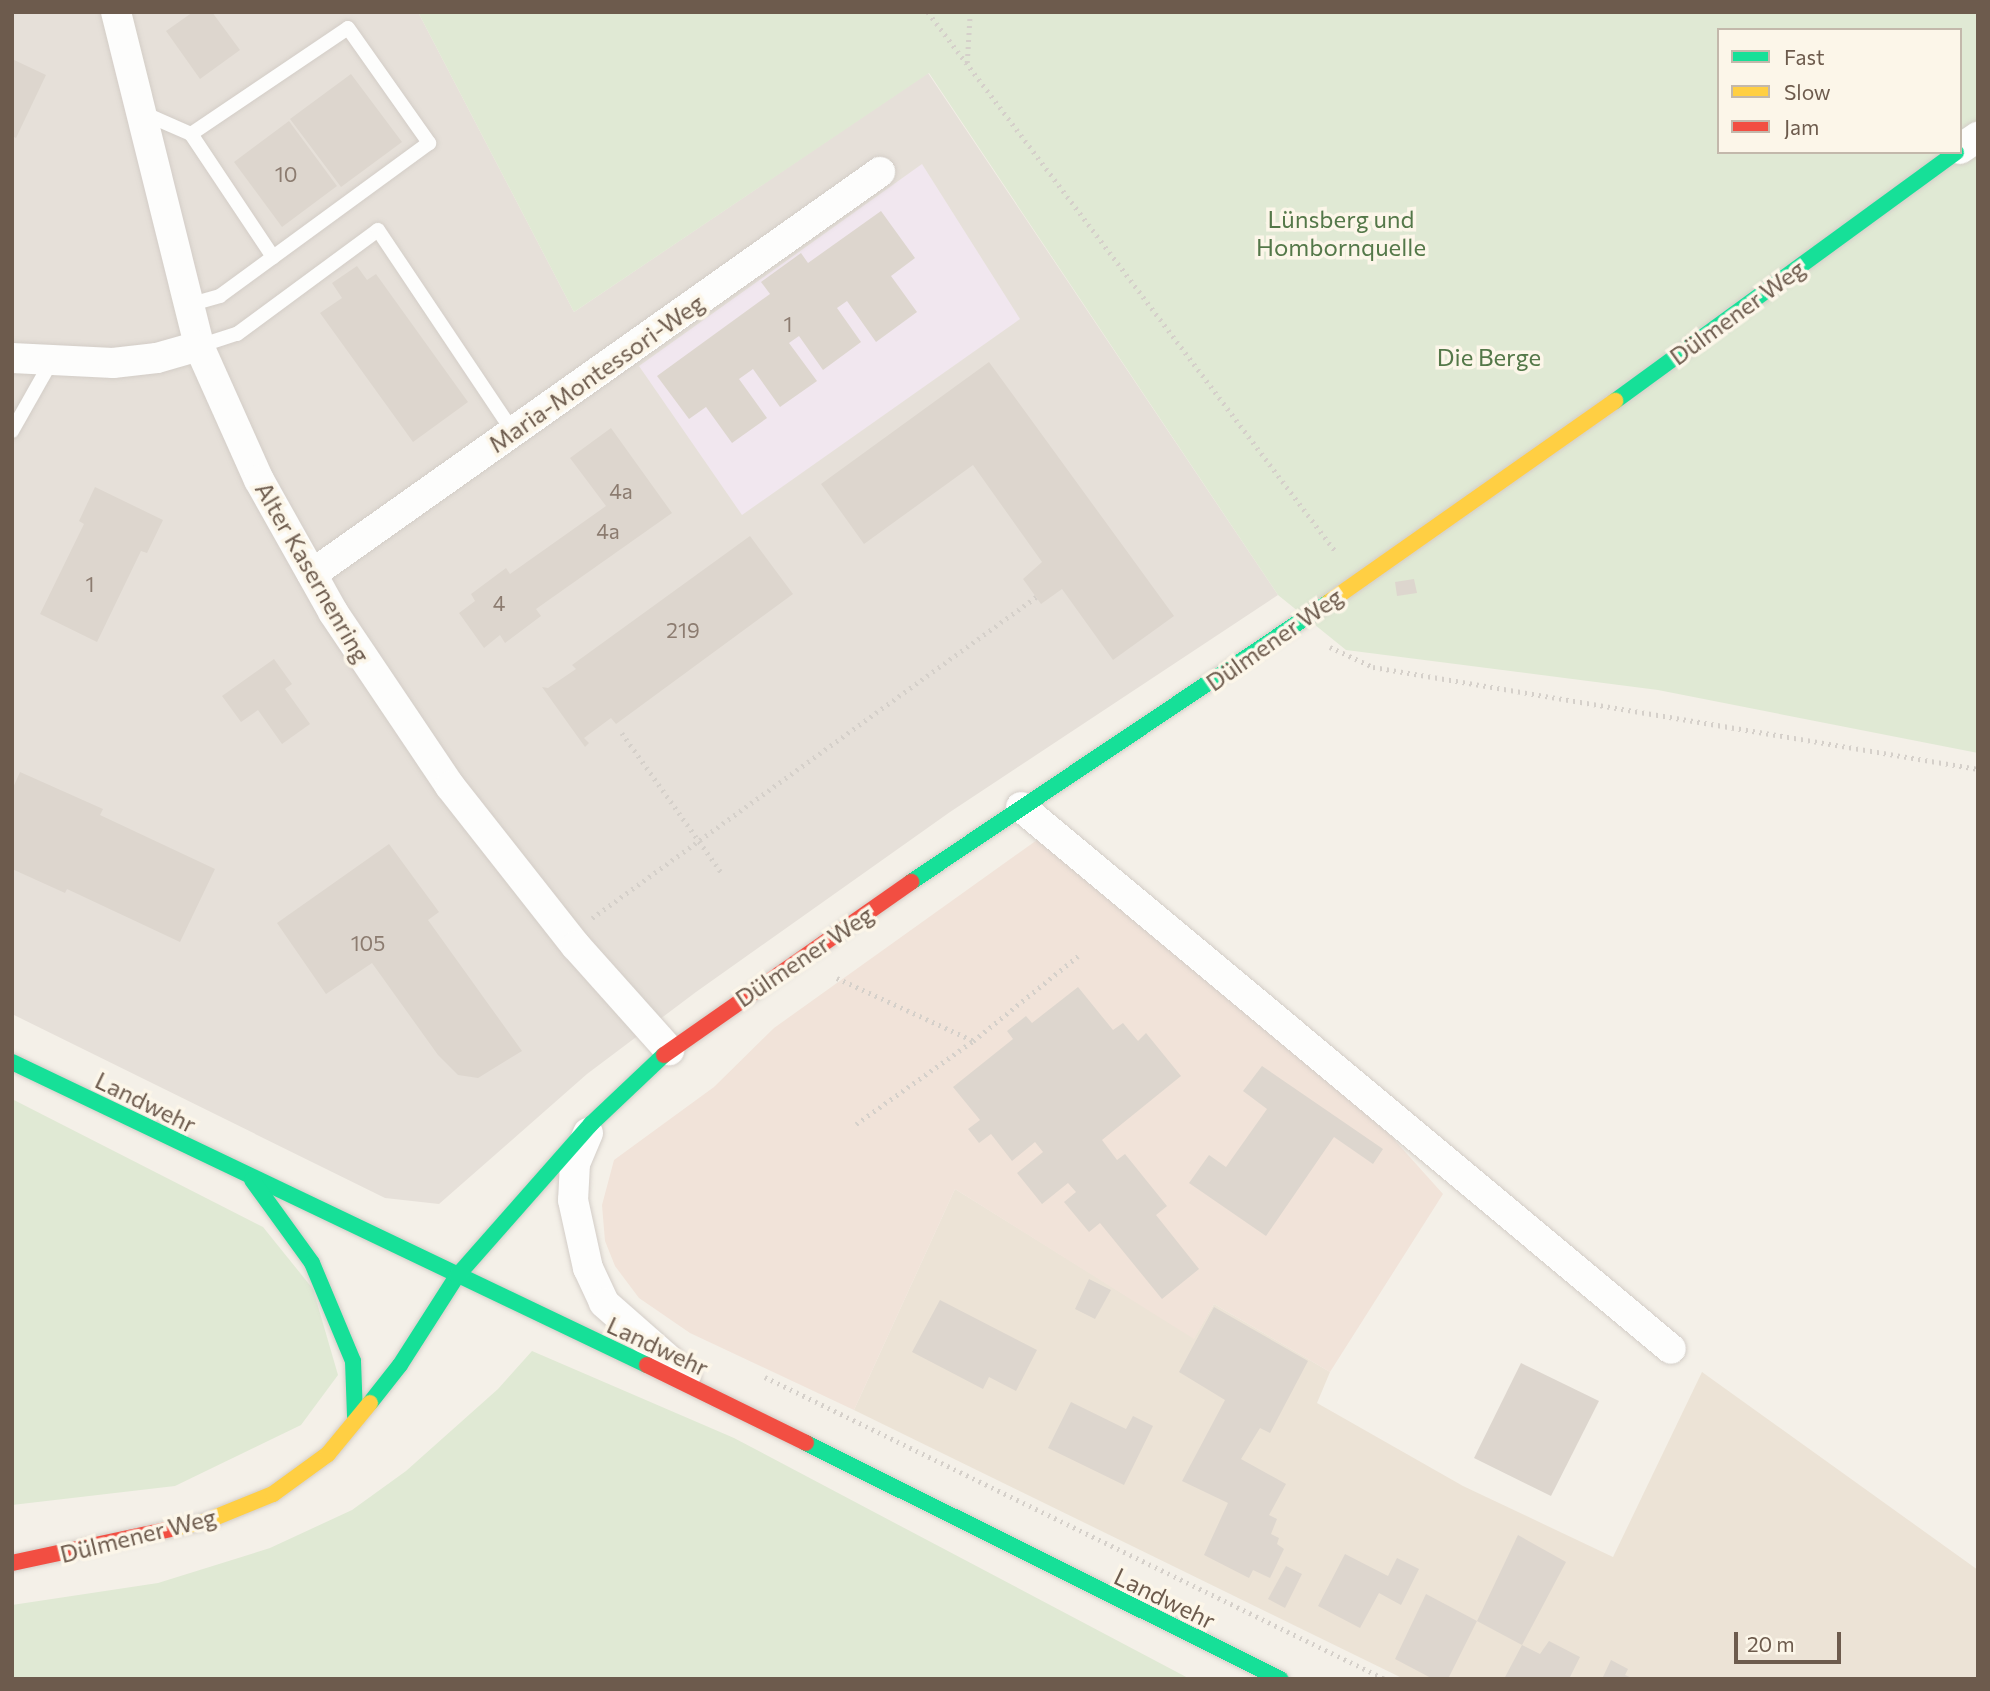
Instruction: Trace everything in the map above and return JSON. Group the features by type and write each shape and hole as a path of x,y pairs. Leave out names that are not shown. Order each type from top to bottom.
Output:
{"street":[{"name":"Alter Kasernenring","path":"116,12 199,346 259,480 312,574 450,786 569,934 669,1050"},
{"name":"Dülmener Weg","path":"1962,148 1978,137"},
{"name":"Dülmener Weg","path":"12,1563 204,1522 273,1494 328,1454 355,1416 400,1365 457,1276 591,1124 669,1050 1021,807 1292,630 1358,581 1449,522 1954,154"},
{"name":"Maria-Montessori-Weg","path":"312,574 880,172"},
{"path":"12,358 51,362 124,362 199,346"},
{"path":"1021,807 1671,1349"},
{"name":"Landwehr","path":"12,1062 707,1394 1280,1679"},
{"name":"Dülmener Weg","path":"591,1124 575,1163 573,1200 588,1268 604,1303 707,1394"},
{"path":"250,1178 312,1263 353,1361 355,1416"}],"lane":[{"path":"188,305 220,296 429,143 348,28 191,134"},
{"path":"142,113 191,134 273,257"},
{"path":"199,346 237,334 378,230 513,432"},
{"path":"12,431 51,362"}],"path":[{"path":"928,12 1358,581"},
{"path":"967,63 970,12"},
{"path":"569,934 1036,597"},
{"path":"1292,630 1373,667 1978,769"},
{"path":"622,733 721,872"},
{"path":"856,1124 973,1041 1078,956"},
{"path":"797,960 973,1041"},
{"path":"761,1376 1385,1679"}],"shaded area":[{"path":"12,12 418,12 574,312 928,73 1278,595 950,812 696,992 587,1074 439,1204 385,1198 12,1014"},
{"path":"922,164 1020,319 742,515 639,366"},
{"path":"1044,835 1390,1135 1443,1194 1330,1372 1214,1304 1194,1339 955,1189 854,1410 690,1333 639,1298 615,1266 605,1241 602,1205 614,1160 714,1087 774,1028"},
{"path":"955,1189 1194,1338 1214,1304 1330,1372 1317,1403 1463,1486 1613,1557 1702,1372 1978,1570 1978,1679 1404,1679 854,1410"}],"green space":[{"name":"Die Berge","path":"418,12 1978,12 1978,753 1658,690 1346,650 1278,595 929,73 574,312"},
{"path":"12,1099 263,1227 313,1289 338,1375 301,1425 175,1486 12,1505"},
{"path":"532,1351 734,1438 1190,1679 12,1679 12,1605 158,1583 270,1548 352,1510 406,1471 498,1389"}],"building":[{"path":"193,12 212,12 240,50 200,79 166,31"},
{"path":"12,59 46,75 16,138 12,136"},
{"path":"351,74 402,142 341,187 290,119"},
{"path":"289,121 337,186 282,227 234,162"},
{"path":"881,211 915,258 891,276 917,312 876,342 847,301 837,308 861,342 823,370 799,336 789,343 817,381 780,407 753,369 739,379 767,418 732,443 706,407 689,419 657,376 770,294 761,282 801,253 808,263"},
{"path":"357,266 367,280 376,274 468,402 413,442 320,313 342,298 332,283"},
{"path":"989,362 1174,616 1113,660 1062,589 1041,604 1023,579 1042,562 973,465 864,544 821,484"},
{"path":"611,428 672,513 536,609 541,616 505,643 500,635 484,648 459,613 475,601 471,594 506,568 510,574 606,506 570,458"},
{"path":"95,487 163,520 147,553 141,551 97,642 40,614 84,524 79,521"},
{"path":"750,536 793,594 616,724 611,718 584,738 589,743 585,747 542,687 548,688 576,669 572,665"},
{"path":"1414,579 1417,593 1397,596 1395,582"},
{"path":"274,659 292,684 285,689 310,724 282,744 258,710 241,722 222,696"},
{"path":"20,772 103,809 100,815 215,869 180,942 67,889 65,893 12,869 12,790"},
{"path":"389,844 439,912 428,920 522,1051 478,1078 458,1075 438,1055 372,963 326,994 277,923"},
{"path":"1078,987 1113,1030 1123,1023 1138,1041 1146,1033 1181,1076 1102,1140 1117,1160 1125,1154 1167,1206 1156,1215 1199,1269 1162,1299 1100,1223 1089,1232 1064,1202 1076,1192 1068,1183 1042,1204 1017,1173 1043,1152 1035,1142 1012,1161 991,1134 979,1143 968,1129 980,1120 953,1087 1013,1039 1007,1031 1026,1016 1032,1023"},
{"path":"1262,1066 1383,1149 1373,1164 1334,1137 1266,1236 1189,1183 1209,1155 1226,1167 1267,1109 1243,1091"},
{"path":"1089,1279 1111,1290 1095,1319 1075,1309"},
{"path":"940,1300 1037,1350 1016,1391 989,1377 983,1389 912,1352"},
{"path":"1214,1307 1308,1361 1270,1433 1260,1428 1241,1459 1286,1484 1269,1515 1277,1519 1271,1534 1279,1538 1277,1544 1284,1549 1270,1578 1253,1570 1249,1578 1204,1555 1228,1503 1182,1481 1225,1400 1179,1372"},
{"path":"1521,1363 1599,1401 1551,1496 1474,1458"},
{"path":"1071,1402 1126,1429 1133,1416 1153,1426 1124,1485 1048,1448"},
{"path":"1518,1535 1566,1562 1522,1645 1477,1621"},
{"path":"1345,1554 1388,1576 1397,1558 1419,1569 1401,1605 1379,1593 1360,1628 1318,1606"},
{"path":"1286,1566 1302,1574 1285,1608 1268,1599"},
{"path":"1426,1594 1477,1621 1448,1679 1433,1679 1395,1659"},
{"path":"1549,1641 1580,1657 1569,1679 1504,1679 1522,1645 1540,1654"},
{"path":"1611,1660 1628,1669 1625,1675 1634,1679 1602,1679"}],"traffic: fast":[{"path":"1615,401 1953,154"},
{"path":"911,882 1329,602"},
{"path":"370,1403 400,1365 457,1276 591,1124 664,1055"},
{"path":"12,1062 647,1365"},
{"path":"252,1180 312,1263 353,1361 355,1416"},
{"path":"806,1443 1280,1679"}],"traffic: slow":[{"path":"1329,602 1615,401"},
{"path":"170,1529 204,1522 273,1494 328,1454 370,1403"}],"traffic: jam":[{"path":"664,1055 911,882"},
{"path":"647,1365 806,1443"},
{"path":"12,1563 170,1529"}],"park label":[{"name":"Lünsberg und Hombornquelle","path":"1341,233"}]}
